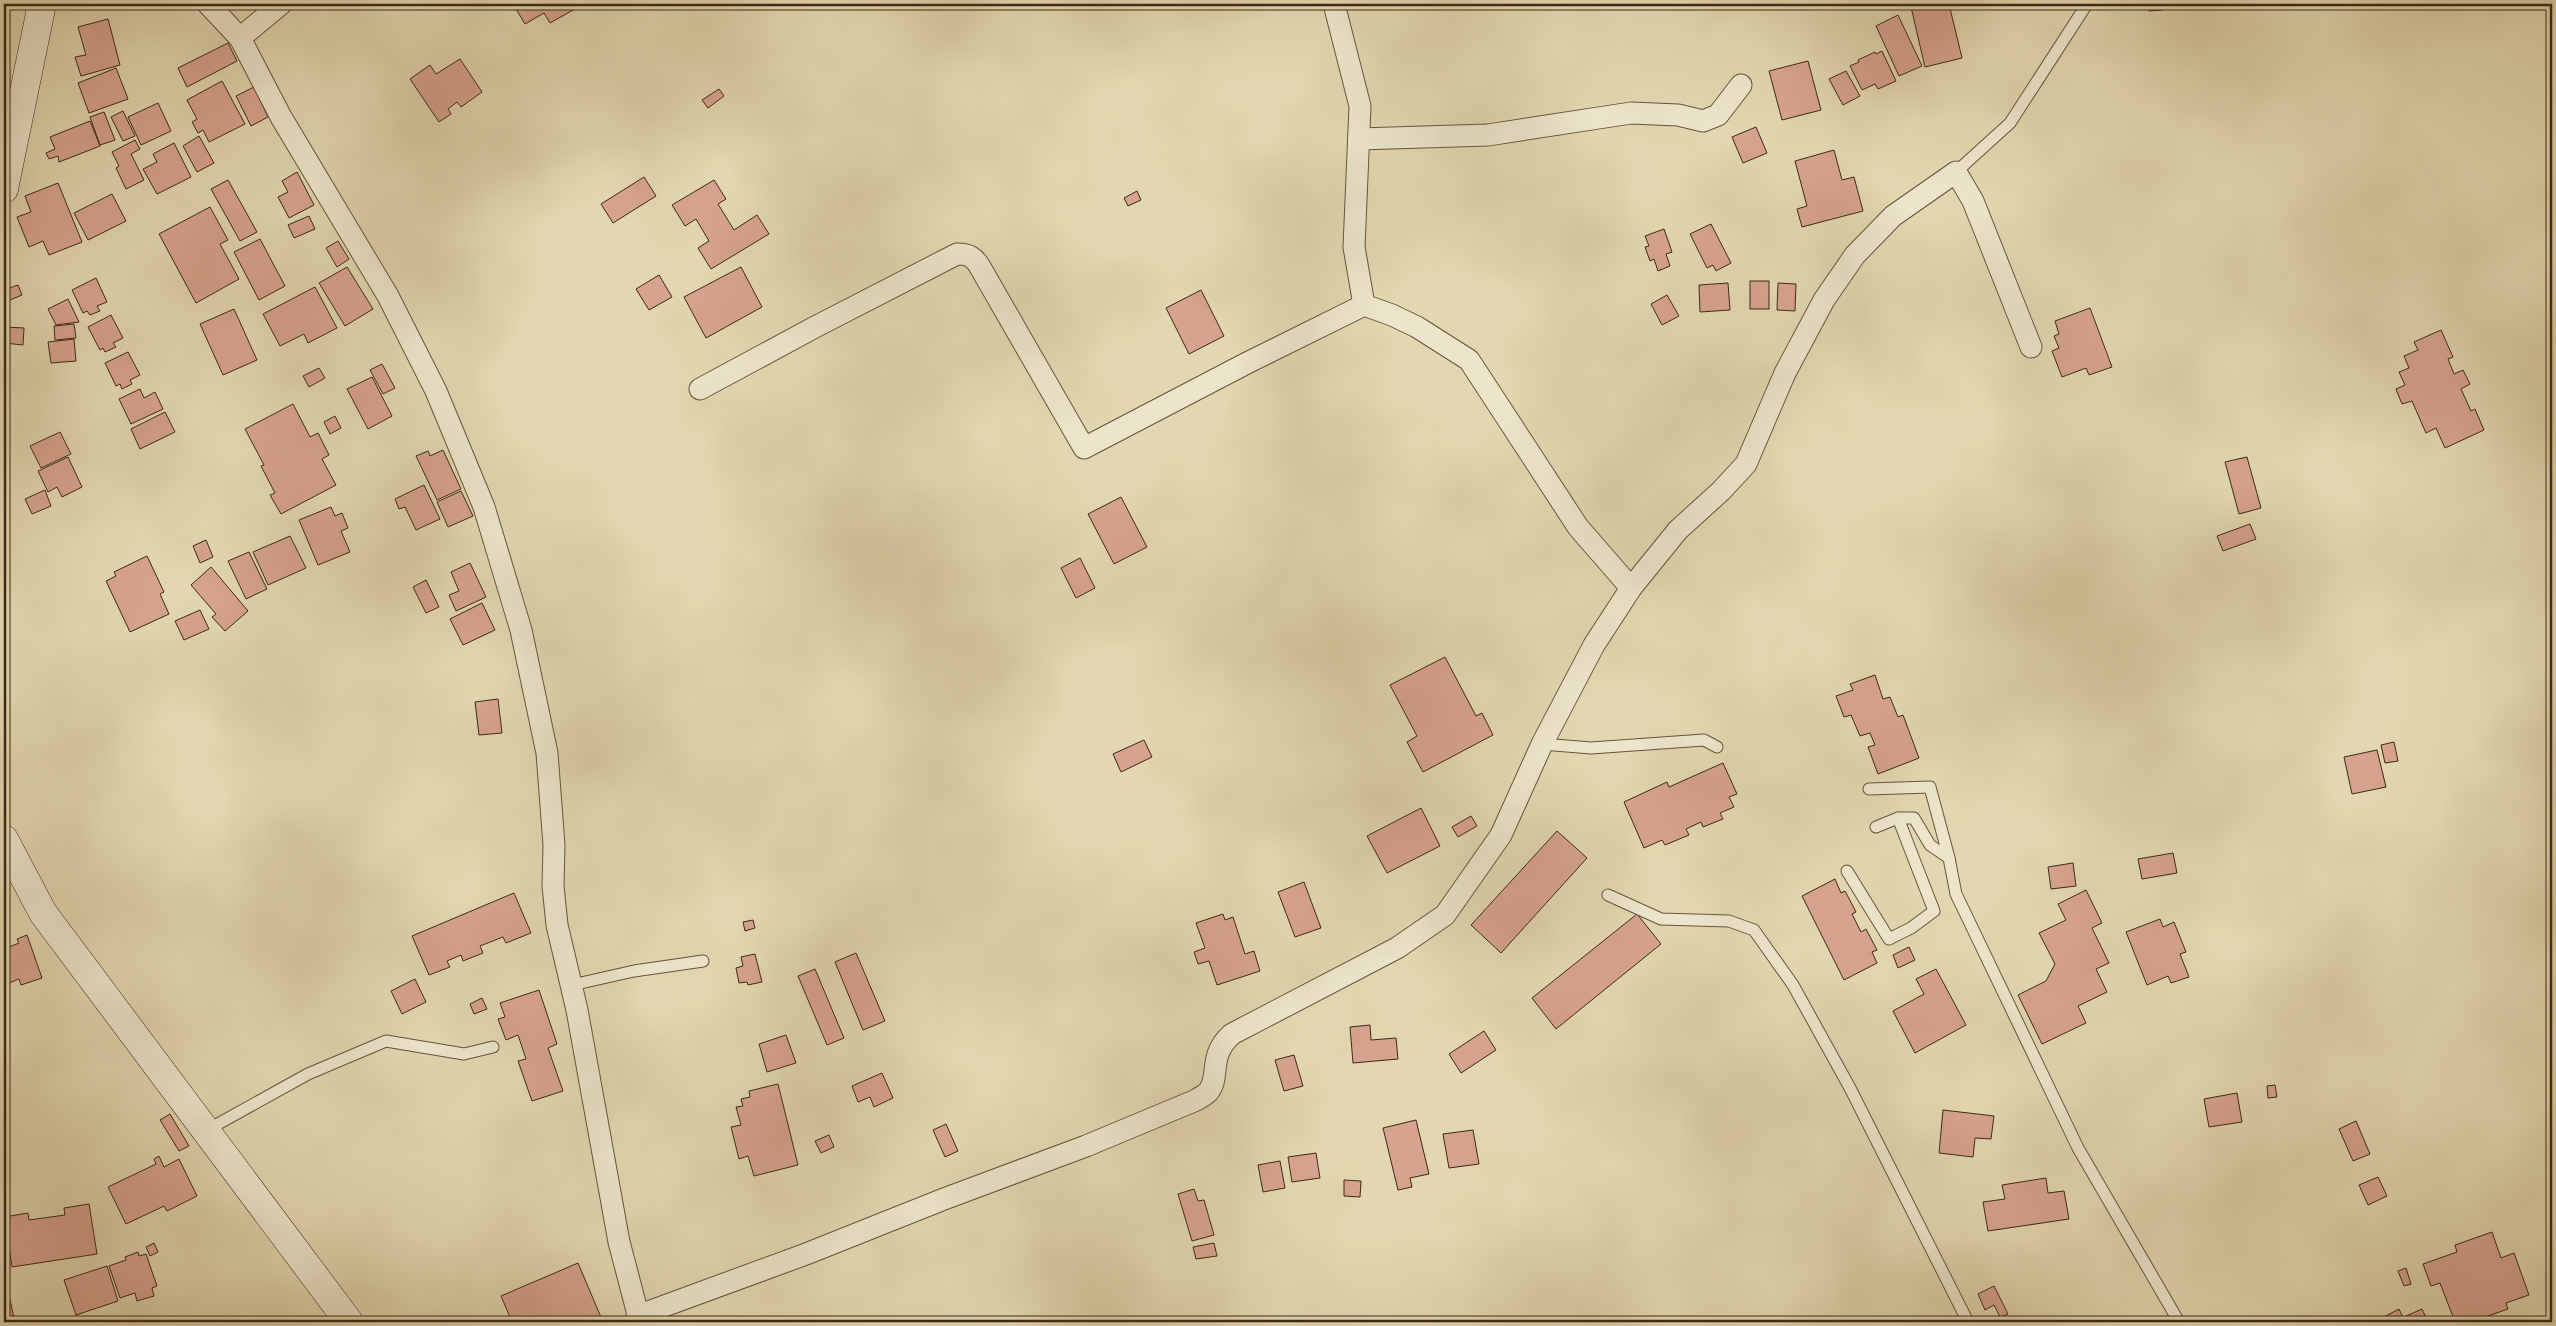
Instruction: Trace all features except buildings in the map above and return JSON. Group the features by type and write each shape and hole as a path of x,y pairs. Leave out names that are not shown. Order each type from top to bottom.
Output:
{"street":[{"path":"4,189 42,4"},
{"path":"208,4 240,38 282,116 388,296 436,391 484,507 521,630 546,753 554,845 553,886 557,925 572,985 619,1242 639,1319 944,1198 1086,1146 1194,1101 1207,1093 1212,1085 1221,1044 1232,1034 1398,948 1445,915 1501,835 1542,744 1594,644 1631,588 1678,530 1721,491 1746,464 1785,373 1824,300 1855,255 1893,216 1956,172 1972,201 2031,347"},
{"path":"240,38 281,4"},
{"path":"1334,4 1360,106 1354,247 1364,306"},
{"path":"1359,139 1488,135 1631,113 1678,115 1703,121 1718,115 1741,85"},
{"path":"700,390 815,326 957,254 967,254 977,263 1084,448 1238,367 1364,306 1392,315 1417,327 1469,360 1578,527 1631,588"},
{"path":"4,839 43,913 349,1322"}],"lane":[{"path":"1956,172 2010,122 2087,4"},
{"path":"1542,744 1592,748 1704,740 1717,747"},
{"path":"1869,789 1930,787 1949,858 1956,894 2078,1148 2179,1322"},
{"path":"1876,827 1898,818 1914,818 1930,845 1949,858"},
{"path":"1847,872 1889,939 1911,928 1934,911 1898,818"},
{"path":"1608,895 1661,919 1729,921 1754,930 1793,985 1850,1088 1968,1322"},
{"path":"572,985 634,971 703,960"},
{"path":"207,1130 308,1074 386,1041 464,1054 493,1047"}]}
